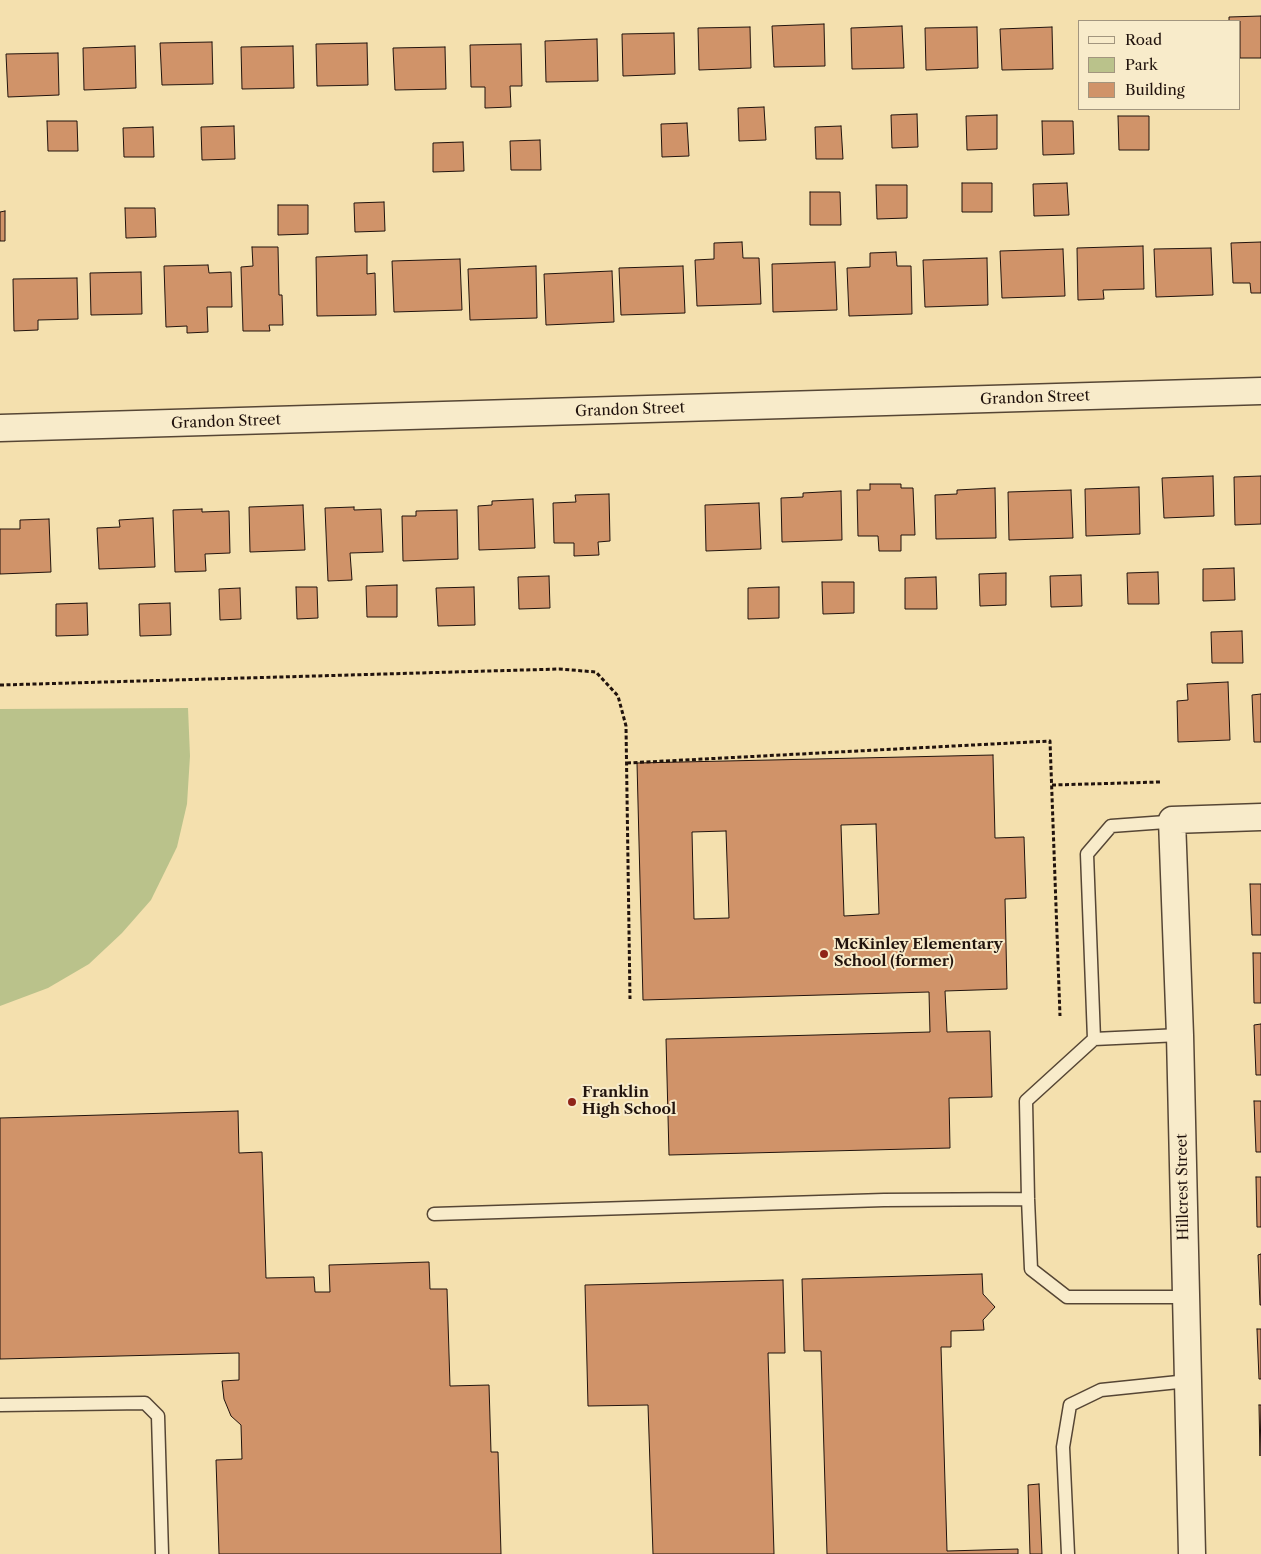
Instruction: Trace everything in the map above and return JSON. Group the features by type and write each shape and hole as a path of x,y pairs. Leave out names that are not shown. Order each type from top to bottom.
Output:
{"street":[{"name":"Grandon Street","path":"0,428 1261,391"},
{"path":"1160,822 1261,817"},
{"name":"Hillcrest Street","path":"1160,822 1180,1035 1192,1554"}],"lane":[{"path":"1094,1039 1087,854 1111,826 1160,822"},
{"path":"1180,1035 1094,1039 1026,1101 1028,1199 1031,1269 1067,1297 1186,1297"},
{"path":"434,1214 884,1200 1028,1199"},
{"path":"1068,1554 1063,1447 1070,1405 1101,1390 1188,1381"},
{"path":"0,1405 145,1403 158,1416 162,1554"}],"path":[{"path":"0,686 559,669 596,672 618,696 626,726 630,999"},
{"path":"627,763 1050,741 1060,1016"},
{"path":"1052,785 1160,782"}],"green space":[{"path":"188,708 190,756 187,804 177,847 151,900 122,933 89,964 48,988 0,1006 0,709"}],"building":[{"path":"1261,16 1261,58 1241,58 1241,20 1229,20 1229,17"},
{"path":"824,24 825,66 774,67 772,26"},
{"path":"902,26 904,68 852,69 851,28"},
{"path":"750,27 751,68 699,70 698,28"},
{"path":"977,27 978,68 926,70 925,28"},
{"path":"1052,27 1053,69 1002,70 1000,29"},
{"path":"674,33 675,74 623,76 622,34"},
{"path":"597,39 598,81 546,82 545,41"},
{"path":"212,42 213,84 162,85 160,43"},
{"path":"367,43 368,85 317,86 316,44"},
{"path":"521,44 522,86 510,86 511,107 485,108 485,87 471,87 470,45"},
{"path":"135,46 136,88 84,90 83,48"},
{"path":"293,46 294,88 242,89 241,47"},
{"path":"445,47 446,89 395,90 393,48"},
{"path":"58,53 59,95 8,97 6,54"},
{"path":"764,107 766,140 739,141 738,108"},
{"path":"917,114 918,147 892,148 891,115"},
{"path":"997,115 997,149 967,150 966,116"},
{"path":"1118,116 1149,116 1149,150 1119,150"},
{"path":"47,121 77,121 78,151 48,151"},
{"path":"1042,121 1073,121 1074,154 1043,155"},
{"path":"687,123 689,156 662,157 661,124"},
{"path":"234,126 235,159 202,160 201,127"},
{"path":"841,126 843,159 816,159 815,127"},
{"path":"153,127 154,157 124,157 123,128"},
{"path":"540,140 541,170 511,170 510,141"},
{"path":"463,142 464,171 433,172 433,143"},
{"path":"962,183 992,183 992,212 962,212"},
{"path":"1067,183 1069,215 1034,216 1033,184"},
{"path":"876,185 907,185 907,218 877,219"},
{"path":"810,192 840,192 841,225 810,225"},
{"path":"384,202 385,231 355,232 354,203"},
{"path":"278,205 308,205 308,234 278,235"},
{"path":"125,208 155,208 156,237 126,238"},
{"path":"5,211 5,241 0,241 0,212"},
{"path":"742,242 743,258 759,258 761,304 697,306 695,260 714,259 714,243"},
{"path":"1261,242 1261,293 1251,293 1250,283 1233,283 1231,243"},
{"path":"1143,246 1144,289 1103,290 1104,299 1078,300 1077,248"},
{"path":"252,247 278,247 279,295 282,295 283,325 269,325 270,331 243,331 241,267 253,266"},
{"path":"1211,248 1213,295 1156,297 1154,249"},
{"path":"1063,249 1065,296 1002,298 1000,251"},
{"path":"896,252 897,266 911,266 912,314 849,316 847,268 870,267 870,253"},
{"path":"367,255 367,274 375,273 376,315 317,316 316,257"},
{"path":"987,258 988,305 925,307 923,260"},
{"path":"460,259 462,310 394,312 392,261"},
{"path":"835,262 837,310 773,312 772,264"},
{"path":"208,265 209,273 231,272 232,307 207,307 208,332 187,333 187,326 166,327 164,266"},
{"path":"536,266 537,318 470,320 468,269"},
{"path":"683,266 685,313 621,315 619,268"},
{"path":"612,271 614,322 546,325 544,274"},
{"path":"141,272 142,314 91,315 90,273"},
{"path":"77,278 78,319 38,320 38,330 14,331 13,279"},
{"path":"1213,476 1214,516 1164,518 1162,478"},
{"path":"1261,476 1261,524 1235,525 1234,477"},
{"path":"870,484 901,484 901,488 913,488 915,535 901,535 901,551 879,551 878,536 858,536 857,490 870,490"},
{"path":"1139,487 1140,534 1086,536 1085,489"},
{"path":"995,488 996,538 936,539 935,495 957,494 957,490"},
{"path":"1071,490 1073,538 1009,540 1008,492"},
{"path":"841,491 842,540 782,542 781,498 803,497 803,493"},
{"path":"609,494 610,541 598,542 599,555 574,556 574,543 554,543 553,503 576,502 575,495"},
{"path":"533,499 535,548 479,550 478,506 492,505 492,501"},
{"path":"759,503 761,549 706,551 705,505"},
{"path":"303,505 305,550 250,552 249,507"},
{"path":"354,507 354,510 381,509 383,552 350,553 352,580 328,581 325,508"},
{"path":"202,509 202,512 229,511 230,553 205,554 206,571 175,572 173,510"},
{"path":"457,510 458,559 403,561 402,516 416,516 416,511"},
{"path":"153,518 155,567 99,569 97,528 120,527 119,520"},
{"path":"49,519 51,572 0,574 0,529 20,529 20,520"},
{"path":"1234,568 1235,600 1203,601 1203,569"},
{"path":"1158,572 1159,604 1128,604 1127,573"},
{"path":"1006,573 1006,605 980,606 979,574"},
{"path":"1081,575 1082,606 1051,607 1050,576"},
{"path":"549,576 550,608 519,609 518,577"},
{"path":"936,577 937,609 905,609 905,578"},
{"path":"822,582 854,582 854,613 823,614"},
{"path":"397,585 397,617 367,617 366,586"},
{"path":"296,587 317,587 318,618 297,619"},
{"path":"474,587 475,625 438,626 436,588"},
{"path":"779,587 779,618 748,619 748,588"},
{"path":"240,588 241,619 220,620 219,589"},
{"path":"87,603 88,635 56,636 56,604"},
{"path":"170,603 171,635 140,636 139,604"},
{"path":"1242,631 1243,663 1212,663 1211,632"},
{"path":"1228,682 1230,740 1178,742 1177,701 1188,700 1187,684"},
{"path":"1261,694 1261,742 1254,742 1252,695"},
{"name":"McKinley Elementary School (former)","path":"993,755 995,838 1024,837 1026,898 1005,899 1007,989 945,991 947,1032 990,1031 992,1097 949,1098 950,1148 669,1155 666,1039 930,1032 929,992 643,1000 637,763","holes":["876,824 879,914 844,916 841,825","726,831 729,918 694,919 692,832"]},
{"path":"1250,884 1261,884 1261,935 1252,935"},
{"path":"1253,953 1261,953 1261,1003 1254,1003"},
{"path":"1261,1024 1261,1075 1256,1075 1254,1025"},
{"path":"1254,1101 1261,1101 1261,1152 1256,1152"},
{"path":"238,1111 239,1153 262,1152 266,1278 314,1277 315,1292 330,1292 329,1265 429,1262 430,1289 447,1289 450,1386 489,1385 491,1452 498,1452 501,1554 219,1554 216,1460 242,1459 241,1425 231,1416 224,1399 222,1381 239,1380 239,1353 0,1359 0,1118"},
{"path":"1256,1177 1261,1177 1261,1227 1257,1227"},
{"path":"1261,1254 1261,1305 1260,1305 1258,1255"},
{"path":"982,1274 983,1294 995,1307 983,1320 984,1330 951,1331 951,1347 941,1347 947,1551 1018,1549 1018,1554 827,1554 821,1351 804,1351 802,1279"},
{"path":"783,1280 785,1353 768,1353 774,1554 653,1554 648,1405 588,1406 585,1285"},
{"path":"1257,1329 1261,1329 1261,1379 1259,1379"},
{"path":"1259,1405 1261,1405 1260,1456"},
{"path":"1039,1484 1042,1554 1030,1554 1028,1485"}],"place":[{"name":"McKinley Elementary School (former)","path":"824,954"},
{"name":"Franklin High School","path":"572,1102"}]}
